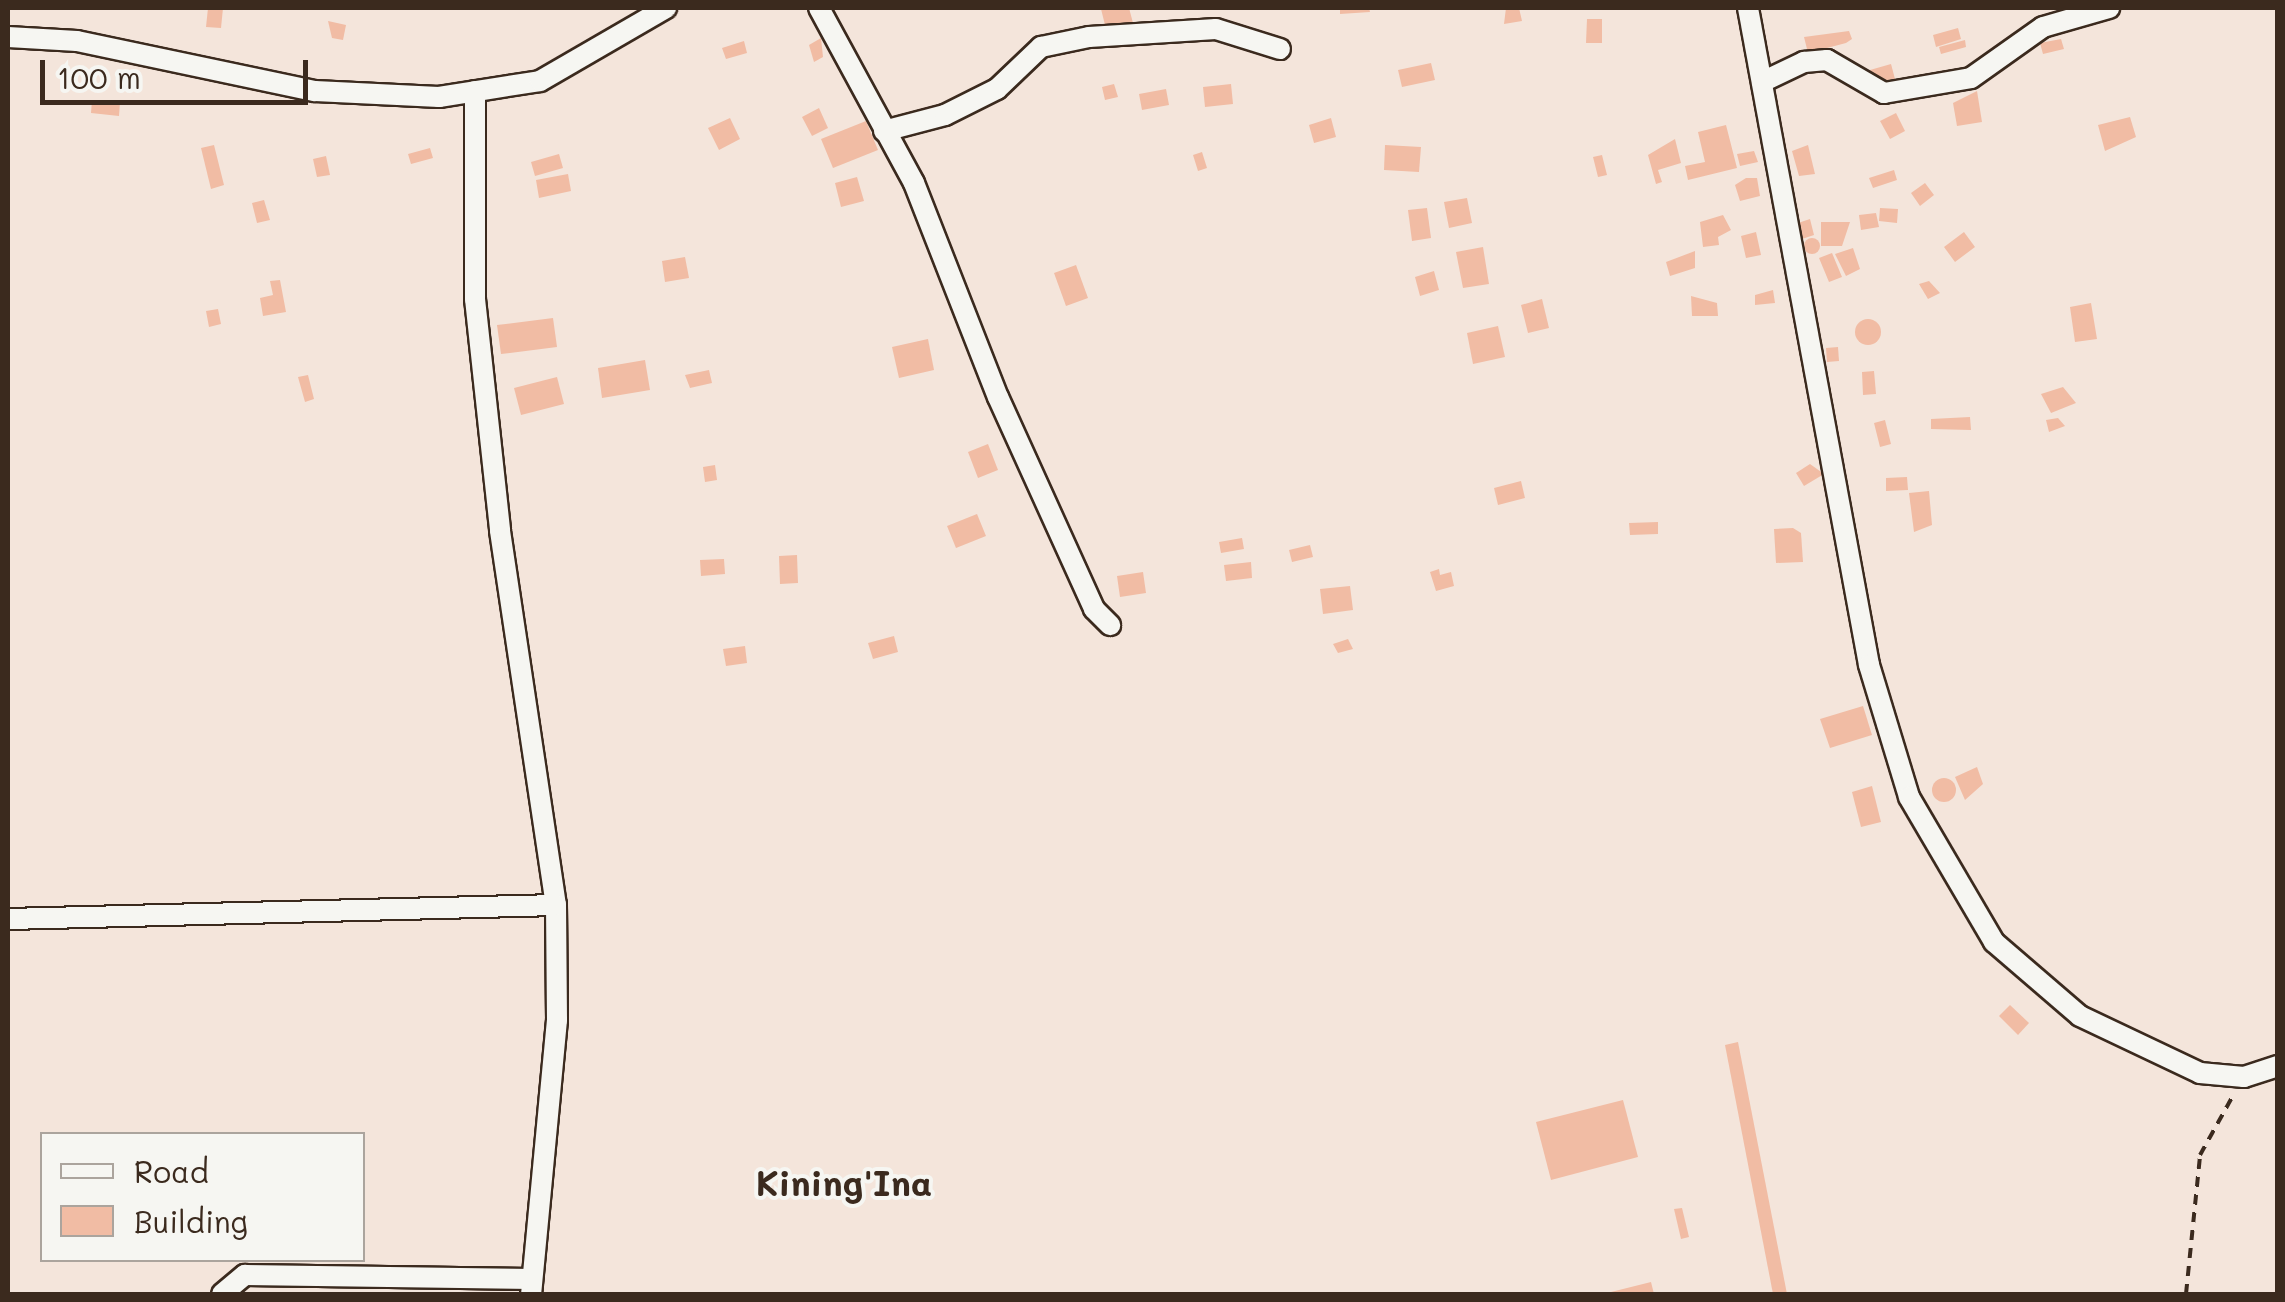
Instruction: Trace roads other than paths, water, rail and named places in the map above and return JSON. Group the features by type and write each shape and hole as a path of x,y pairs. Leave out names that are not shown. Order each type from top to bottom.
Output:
{"street":[{"path":"8,37 78,40 316,91 439,97 540,81 666,8"},
{"path":"819,8 914,183 1044,498 1094,608 1110,624"},
{"path":"1748,8 1869,665 1909,797 1994,942 2080,1016 2200,1074 2244,1077 2278,1066"},
{"path":"1762,82 1804,62 1827,60 1884,93 1971,78 2043,27 2109,8"},
{"path":"884,131 946,115 997,89 1040,47 1089,37 1216,29 1280,49"},
{"path":"222,1294 245,1274 531,1287 557,1020 556,905 508,588 475,299 475,92"},
{"path":"8,919 556,905"}],"district":[{"name":"Kining'Ina","path":"844,1182"}]}
